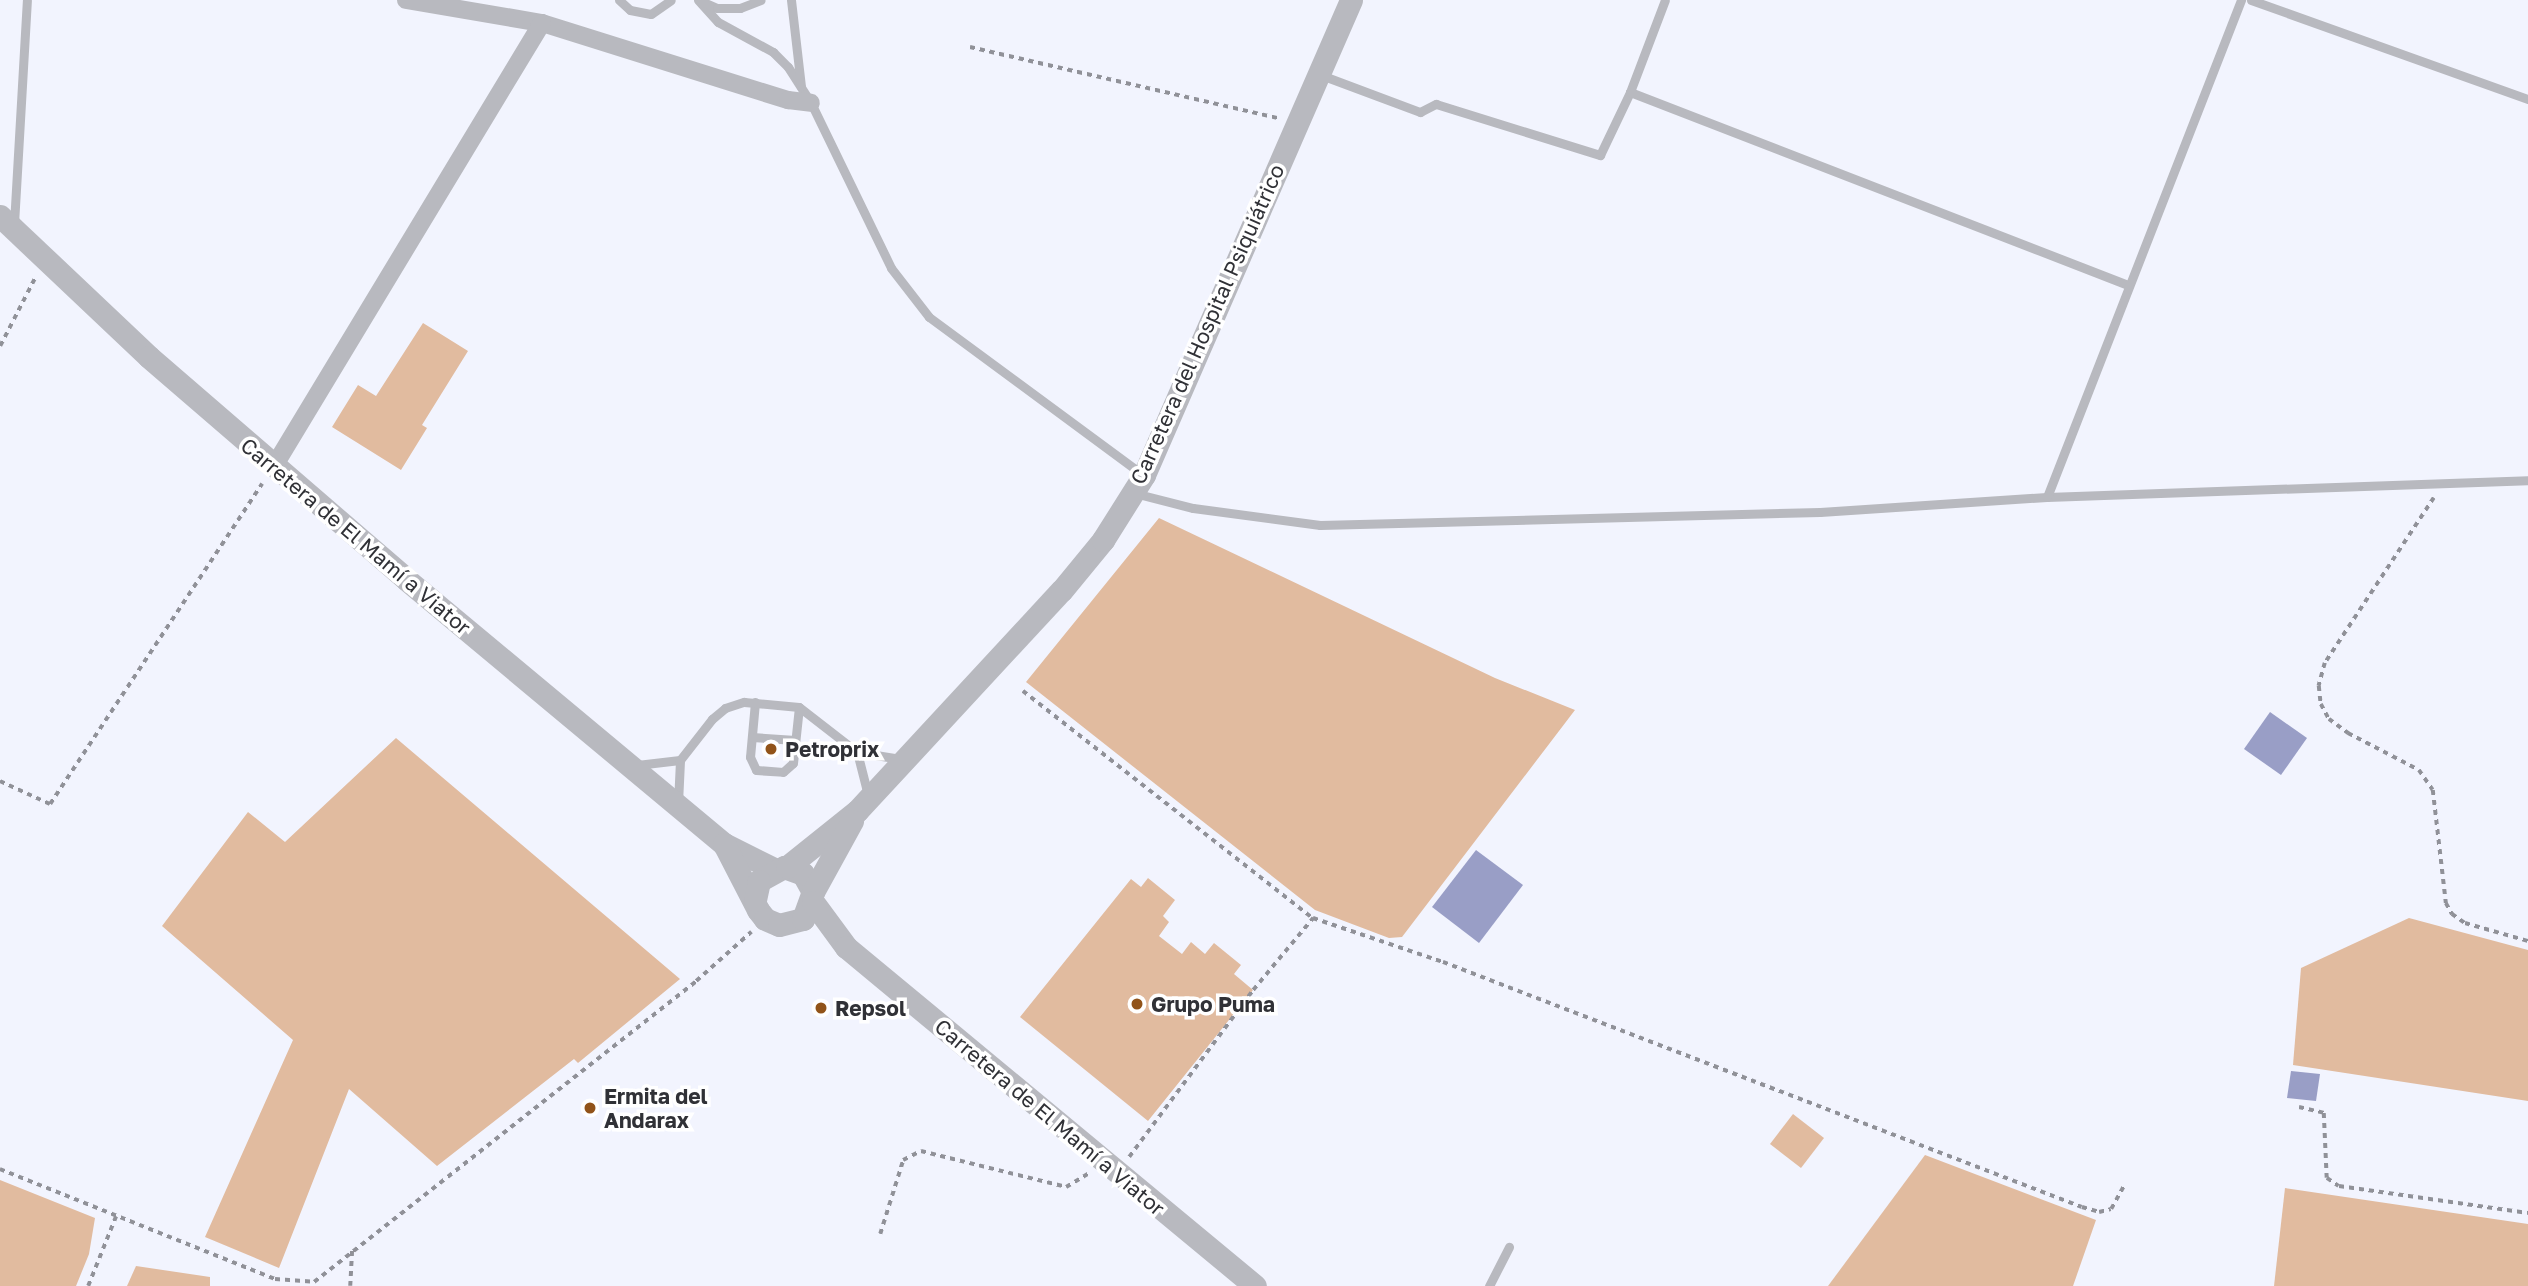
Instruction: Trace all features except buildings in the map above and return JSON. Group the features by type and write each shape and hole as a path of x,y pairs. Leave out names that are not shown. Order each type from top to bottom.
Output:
{"street":[{"path":"406,0 542,23 788,100 806,97"},
{"name":"Carretera del Hospital Psiquiátrico","path":"863,805 1062,590 1138,484 1351,0"},
{"path":"273,467 542,23"},
{"name":"Carretera de El Mamí a Viator","path":"7,223 273,467 724,844"},
{"path":"760,909 759,881 863,805"},
{"path":"794,923 813,897 863,805"},
{"path":"724,844 780,868 803,874 813,897 845,947"},
{"path":"724,844 760,909 779,925 794,923 845,947"},
{"name":"Carretera de El Mamí a Viator","path":"845,947 1255,1286"}],"lane":[{"path":"7,223 27,0"},
{"path":"618,0 630,10 651,14 671,0"},
{"path":"699,0 717,8 740,8 761,0"},
{"path":"699,0 719,22 773,52 788,67 806,97 891,268 929,317 1138,484 1193,508 1320,525 1820,512 2047,497 2528,480"},
{"path":"791,0 806,97"},
{"path":"1319,74 1420,112 1437,104 1600,155 1630,92 1665,0"},
{"path":"2047,497 2241,0"},
{"path":"2251,0 2528,99"},
{"path":"1630,92 2128,285"},
{"path":"678,806 680,760 725,708 755,702 799,708 857,752 905,760"},
{"path":"755,702 750,757 757,770 783,772 793,764 799,708"},
{"path":"752,737 795,740"},
{"path":"857,752 863,805"},
{"path":"630,766 680,760"},
{"path":"1489,1286 1509,1247"}],"path":[{"path":"970,47 1297,122"},
{"path":"0,346 45,258"},
{"path":"0,781 50,804 273,467"},
{"path":"2443,485 2325,663 2319,687 2321,704 2329,719 2348,733 2418,770 2433,790 2446,903 2452,914 2465,923 2528,941"},
{"path":"1023,691 1313,918 1443,962 2082,1207 2099,1212 2110,1209 2125,1184"},
{"path":"0,1169 275,1279 314,1282 352,1249 696,981 760,909"},
{"path":"880,1234 903,1160 921,1151 1066,1187 1084,1181 1108,1165 1313,918"},
{"path":"2299,1107 2324,1113 2326,1178 2339,1186 2528,1213"},
{"path":"88,1286 116,1216"},
{"path":"350,1286 352,1249"}],"water":[{"path":"2270,712 2307,738 2281,775 2244,749"},
{"path":"1476,850 1523,885 1479,943 1432,907"},
{"path":"2291,1071 2320,1074 2316,1101 2287,1098"}],"place":[{"name":"Petroprix","path":"771,749"},
{"name":"Grupo Puma","path":"1137,1004"},
{"name":"Repsol","path":"821,1008"},
{"name":"Ermita del Andarax","path":"590,1108"}]}
